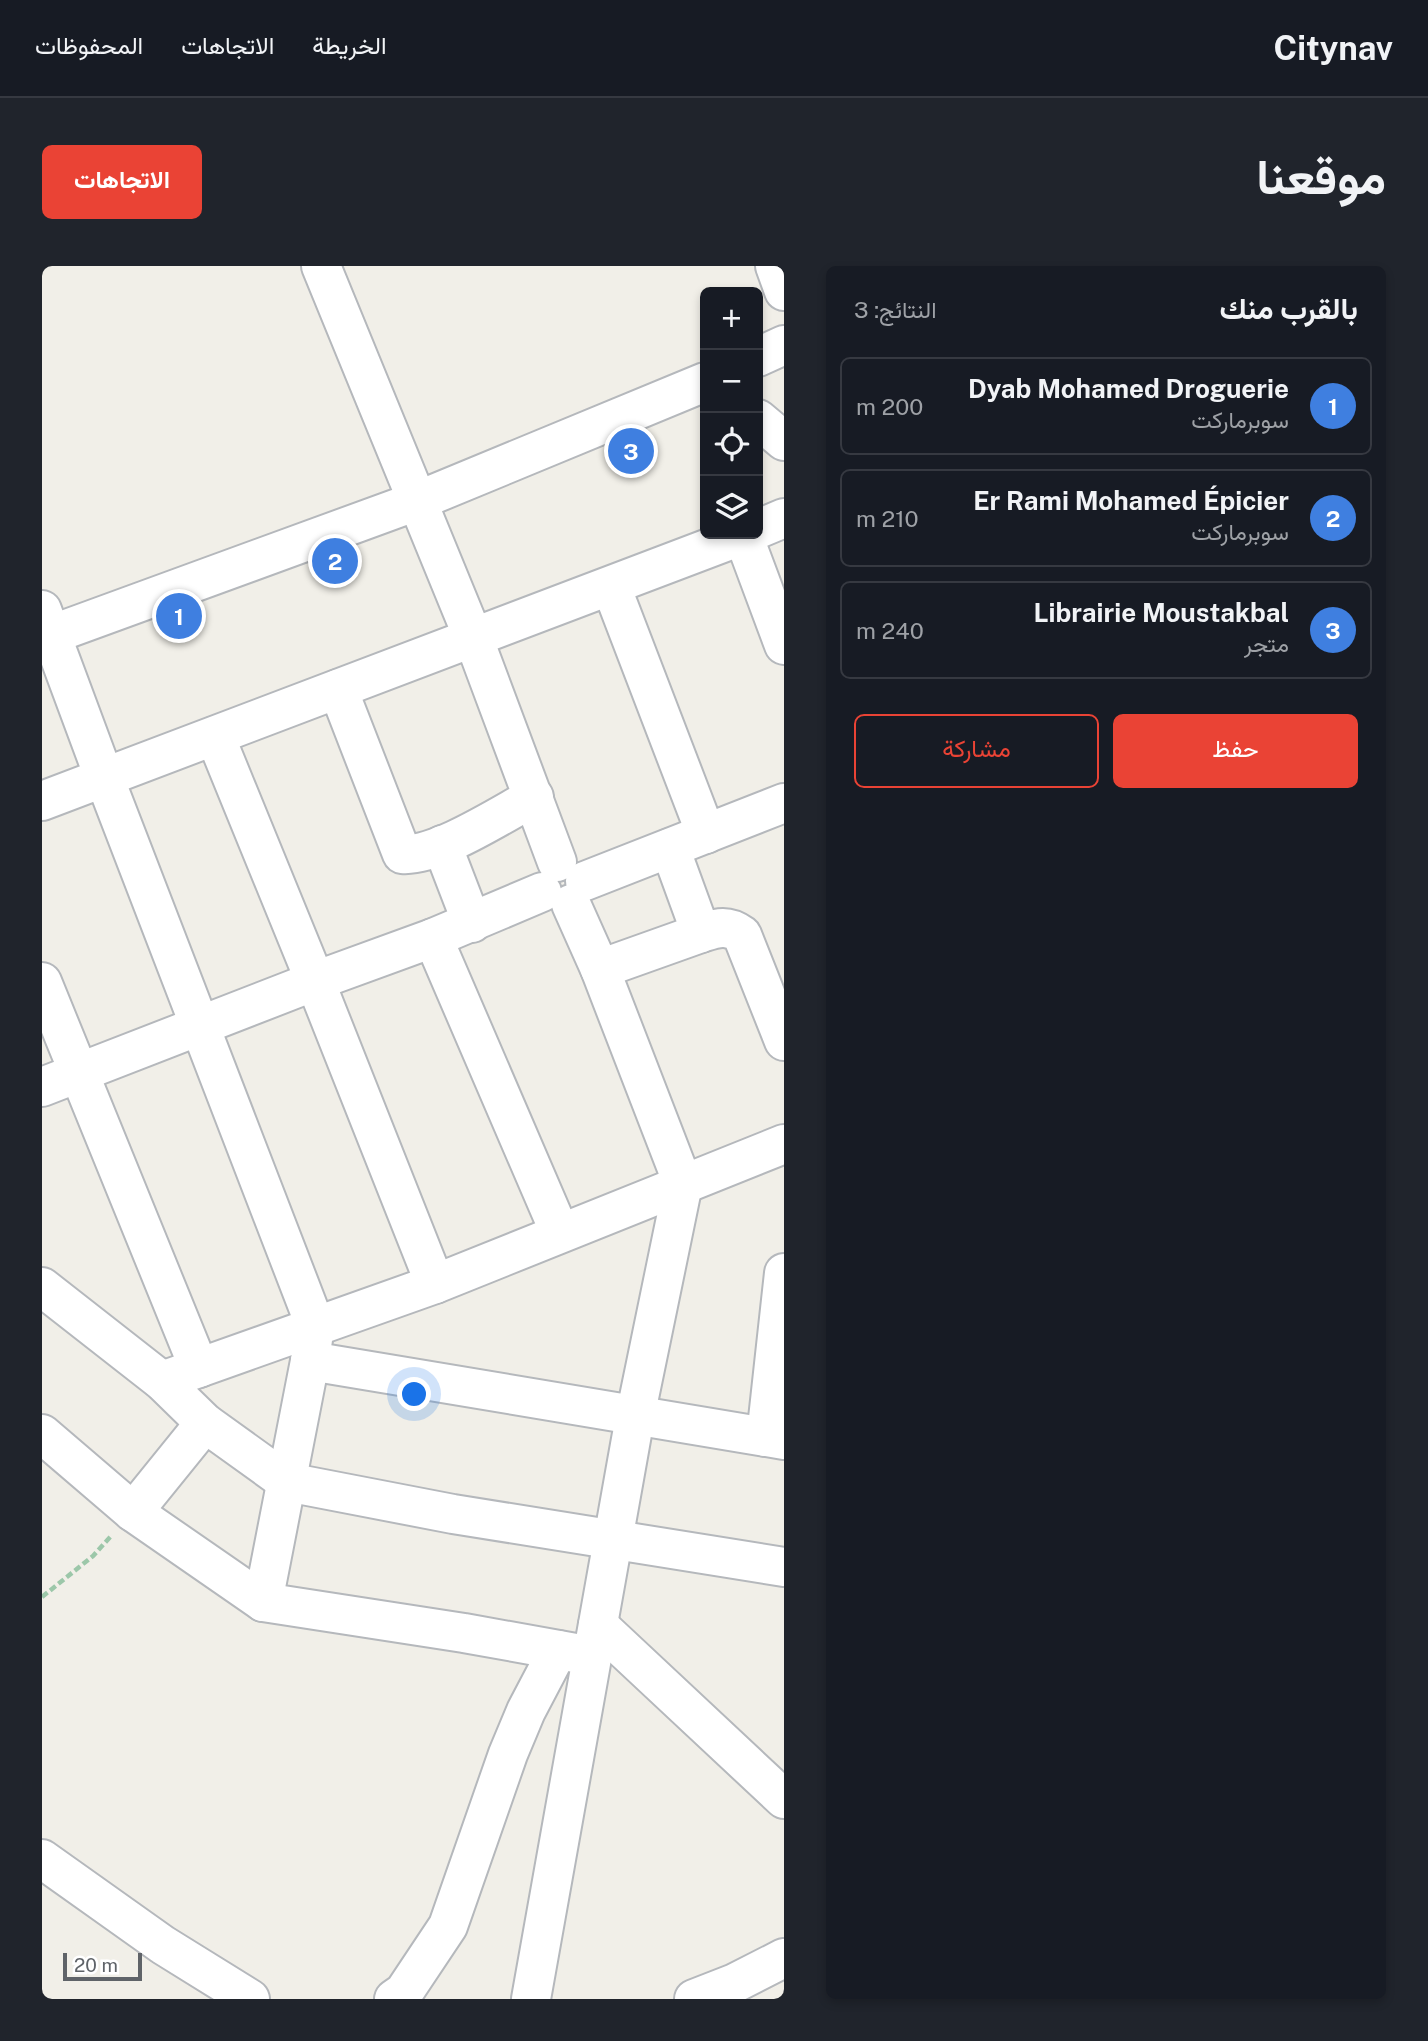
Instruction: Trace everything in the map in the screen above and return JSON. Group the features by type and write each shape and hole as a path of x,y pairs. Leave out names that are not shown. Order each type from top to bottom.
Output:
{"street":[{"path":"321,266 473,637 534,797 564,885 600,969 682,1184 635,1417 614,1539 582,1644 531,1999"},
{"path":"775,266 784,291"},
{"path":"763,355 784,345"},
{"path":"263,1602 312,1343 200,1027 45,628 417,501 700,384"},
{"path":"763,423 784,441"},
{"path":"763,527 784,518"},
{"path":"42,801 733,539"},
{"path":"751,539 784,645"},
{"path":"611,586 706,834"},
{"path":"338,688 402,854 413,855 442,845 534,797"},
{"path":"215,736 435,1284"},
{"path":"42,1087 784,803"},
{"path":"442,845 472,923"},
{"path":"670,848 701,933"},
{"path":"600,969 721,926 732,928 742,935 784,1041"},
{"path":"433,938 560,1233"},
{"path":"42,982 199,1368"},
{"path":"162,1381 199,1368 312,1343 435,1284 784,1144"},
{"path":"312,1343 635,1417 775,1438 784,1273"},
{"path":"42,1287 162,1381 205,1423 287,1482 453,1514 784,1567"},
{"path":"133,1512 205,1423"},
{"path":"42,1434 133,1512 263,1602 582,1644 725,1746 784,1799"},
{"path":"394,1999 404,1992 448,1926 508,1754 526,1711 582,1644"},
{"path":"42,1858 163,1945 250,1999"},
{"path":"694,1999 735,1983 784,1958"}],"path":[{"path":"42,1597 93,1556 133,1512"}],"place":[{"name":"Librairie Moustakbal","path":"631,451"},
{"name":"Er Rami Mohamed Épicier","path":"335,561"},
{"name":"Dyab Mohamed Droguerie","path":"179,616"}]}
